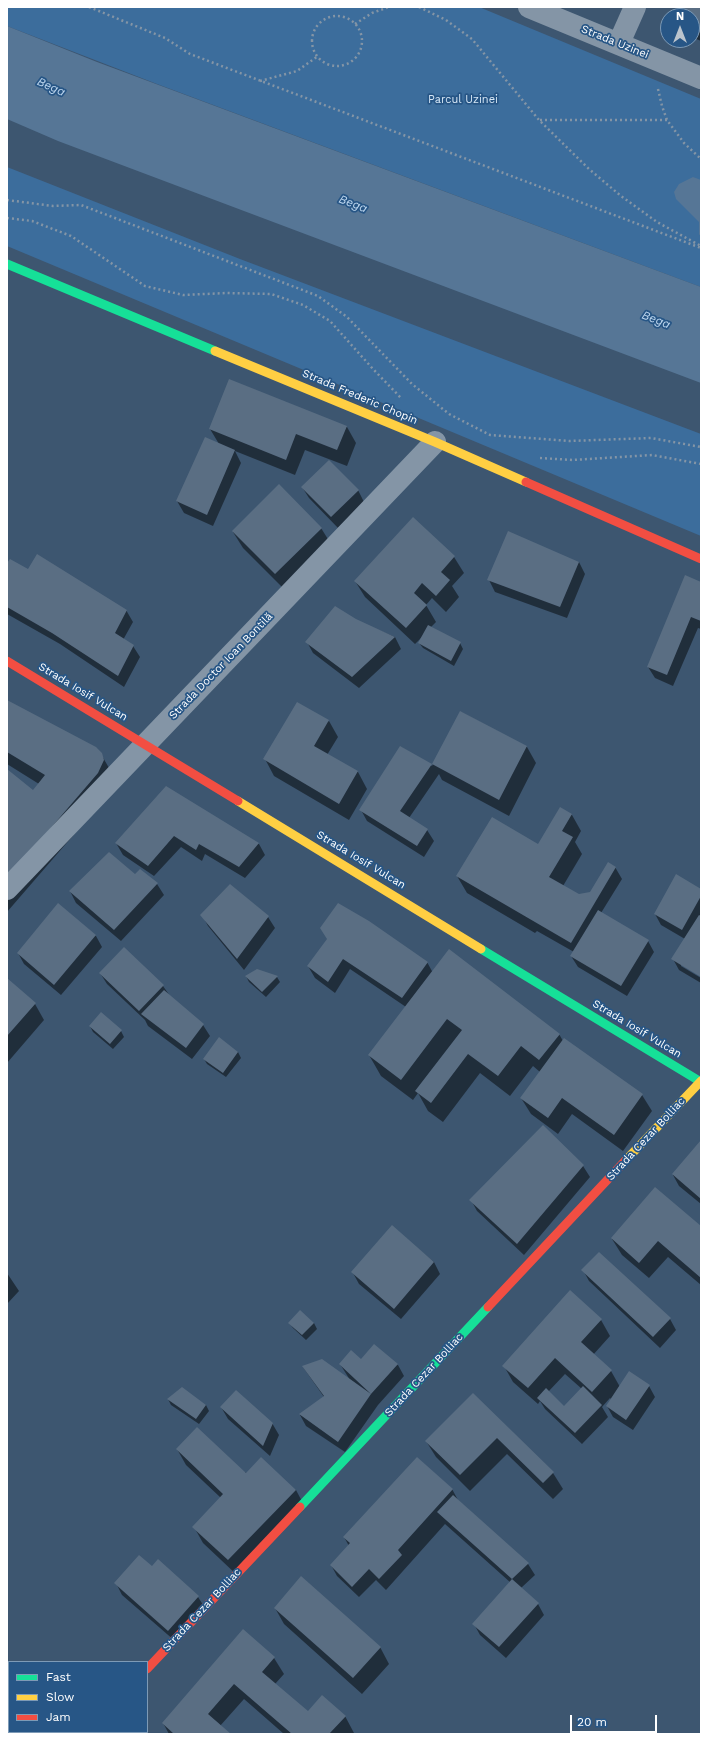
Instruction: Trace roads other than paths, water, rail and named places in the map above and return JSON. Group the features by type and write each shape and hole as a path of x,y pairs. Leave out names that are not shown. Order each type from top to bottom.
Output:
{"street":[{"name":"Strada Uzinei","path":"528,7 620,43 701,78"},
{"path":"620,43 636,7"},
{"name":"Strada Frederic Chopin","path":"7,264 435,442 701,559"},
{"name":"Strada Doctor Ioan Bontilă","path":"7,890 435,442"},
{"name":"Strada Iosif Vulcan","path":"7,660 701,1081"},
{"name":"Strada Cezar Bolliac","path":"148,1668 701,1081"}],"water":[{"name":"Bega","path":"7,26 97,62 701,287 701,383 58,141 7,119"},
{"path":"693,177 701,180 701,234 699,235 699,222 676,199 674,192 679,184"}],"park label":[{"name":"Parcul Uzinei","path":"463,100"}]}
